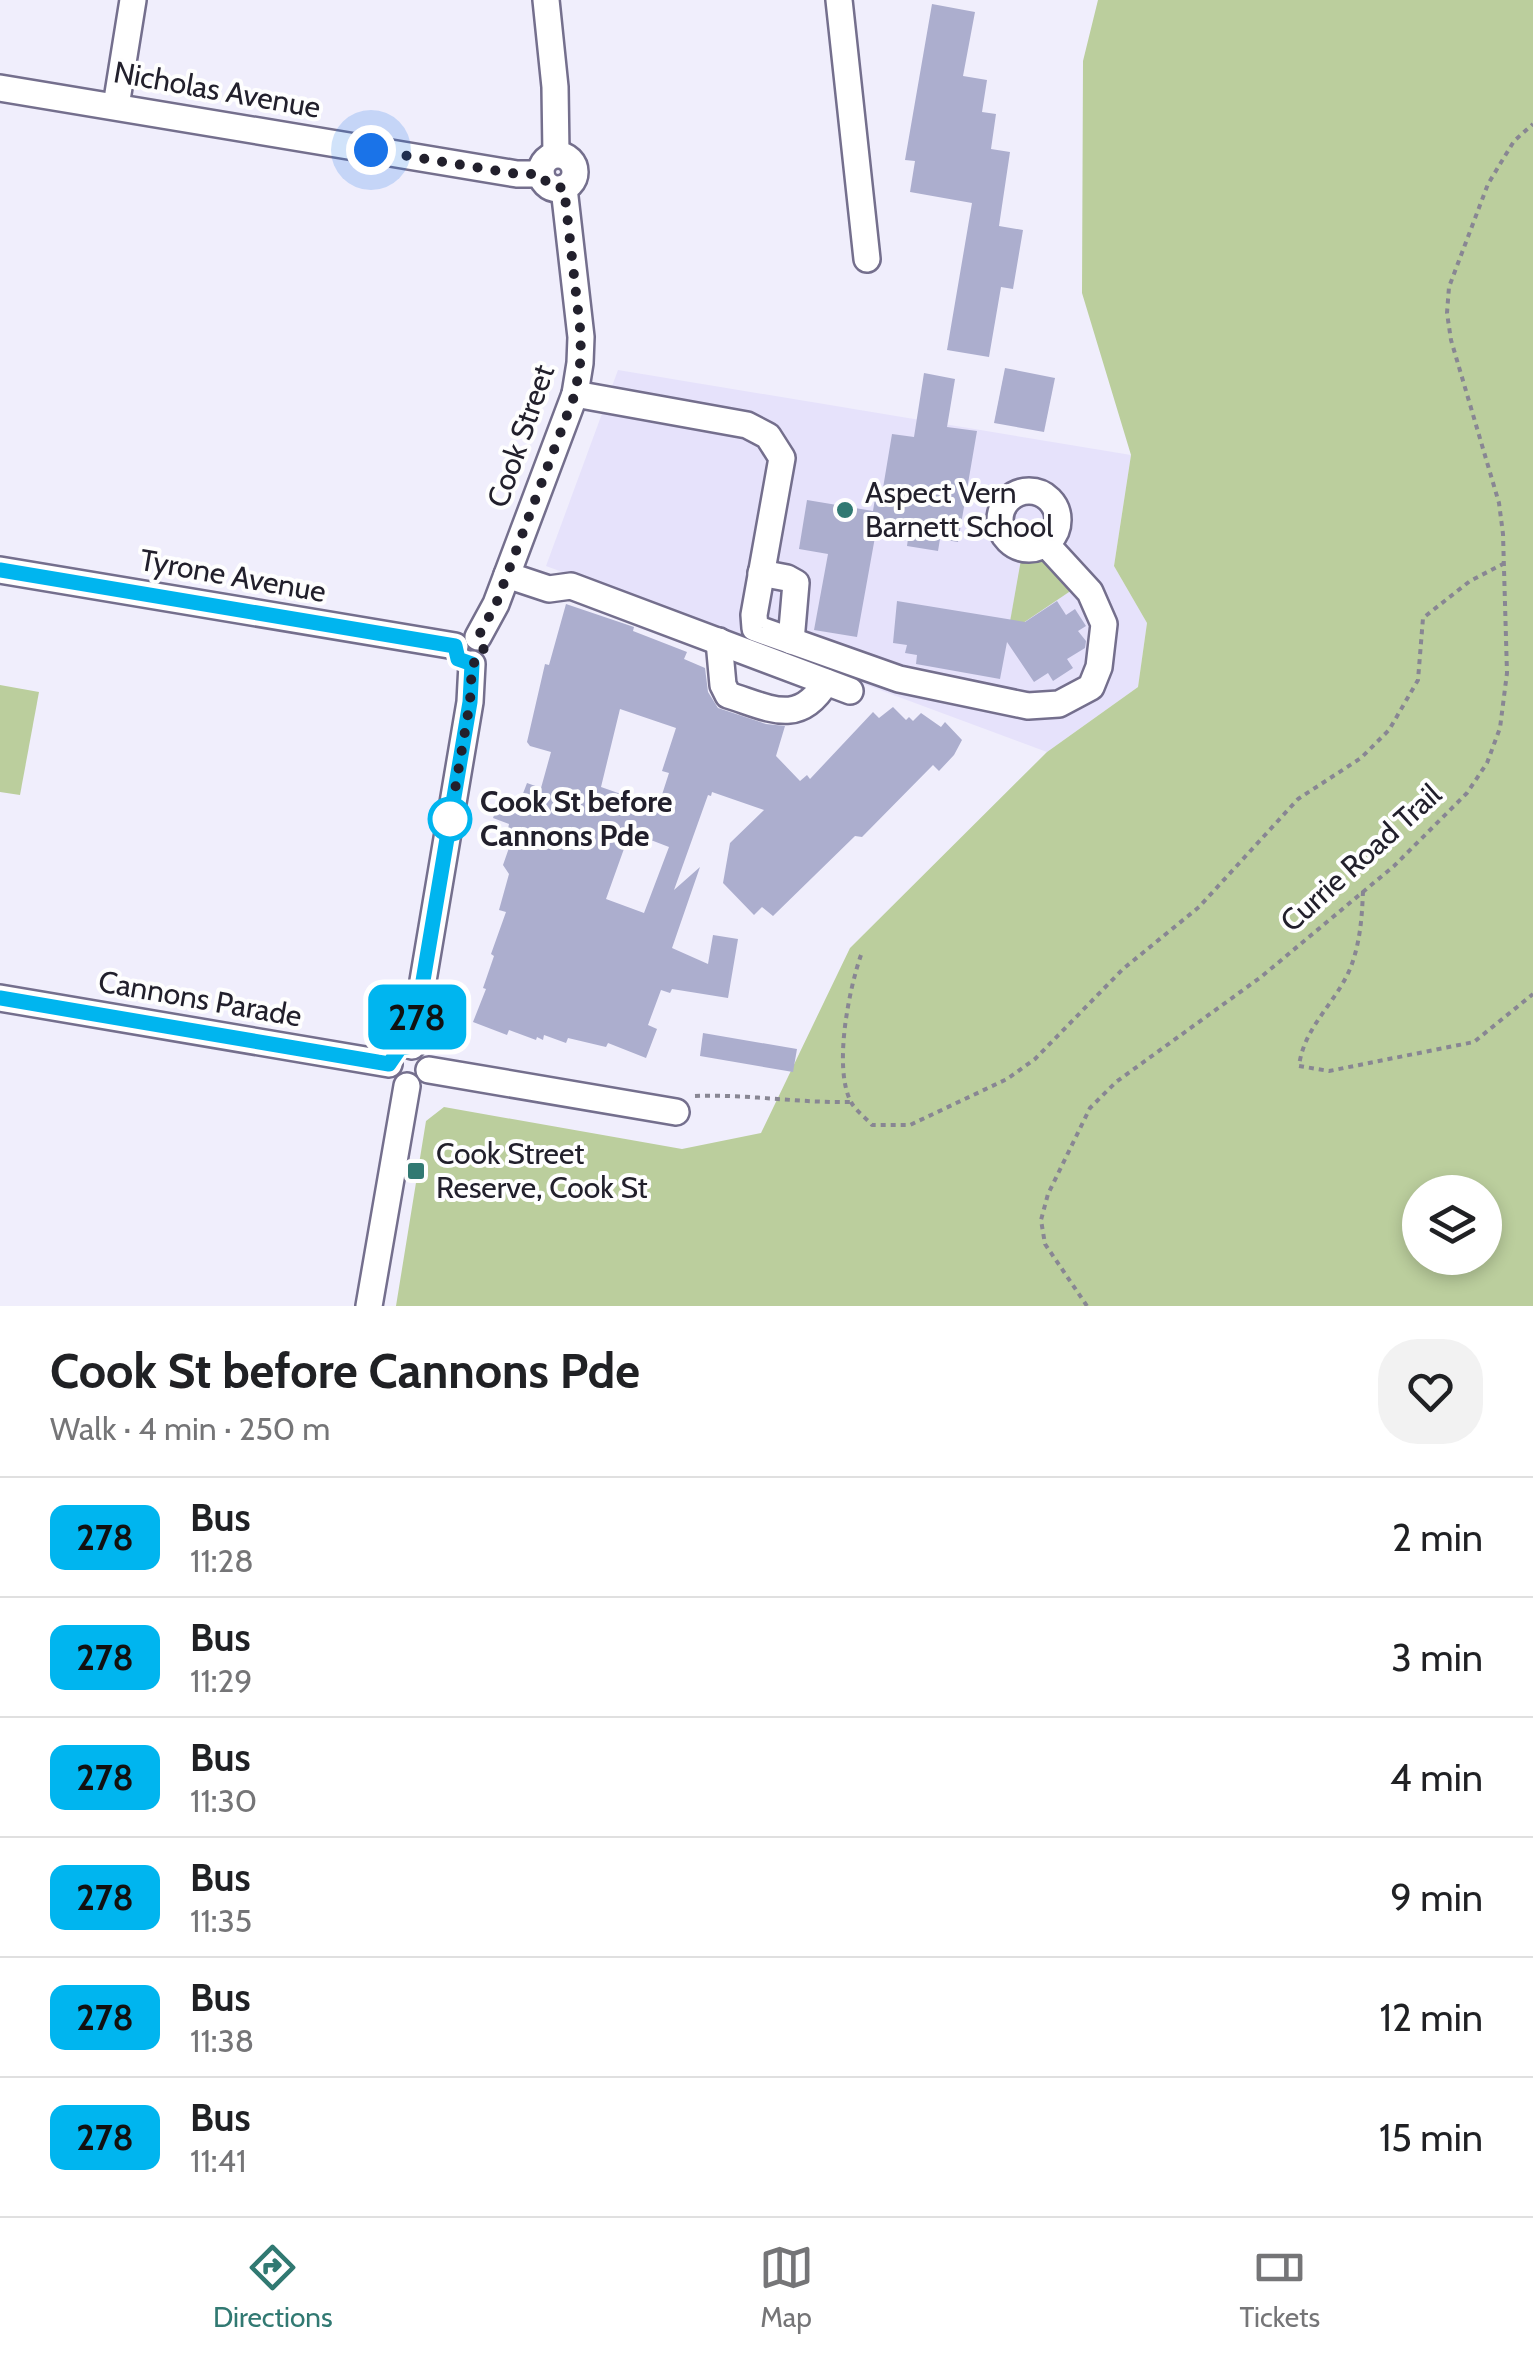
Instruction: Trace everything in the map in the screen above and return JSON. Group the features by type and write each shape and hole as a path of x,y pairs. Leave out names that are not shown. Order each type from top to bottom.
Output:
{"street":[{"path":"116,106 133,0"},
{"path":"546,0 555,78 548,164"},
{"path":"839,0 867,258"},
{"name":"Nicholas Avenue","path":"0,88 517,174 548,164"},
{"name":"Cook Street","path":"412,1046 466,721 468,649 496,604 575,394 581,337 564,188 573,181 576,170 571,160 548,164"},
{"path":"575,394 747,424 768,436 782,458 754,628 899,679 1028,706 1059,704 1090,687 1099,666 1104,624 1090,592 1045,544"},
{"name":"Tyrone Avenue","path":"0,570 468,649"},
{"path":"761,574 796,582 791,641"},
{"path":"507,575 549,589 571,586 838,686 799,710 779,711 728,695 723,685 719,642"},
{"name":"Cannons Parade","path":"0,998 389,1064"},
{"path":"412,1046 426,1056 429,1070 422,1082 407,1086 394,1080 389,1064 400,1048 412,1046"},
{"path":"429,1070 676,1112"},
{"path":"369,1306 407,1086"}],"path":[{"name":"Currie Road Trail","path":"1087,1306 1046,1244 1041,1220 1048,1194 1090,1108 1116,1082 1260,976 1394,866 1466,794 1488,763 1500,728 1507,674 1499,503 1451,340 1447,313 1450,287 1488,184 1514,141 1533,124"},
{"path":"861,954 843,1046 843,1066 851,1102 872,1125 910,1125 1008,1079 1035,1058 1123,969 1200,907 1298,799 1360,758 1389,730 1418,680 1424,618 1470,581 1503,564"},
{"path":"1363,892 1362,926 1349,970 1302,1044 1299,1066 1329,1071 1474,1042 1533,994"},
{"path":"676,1112 694,1096 745,1094 851,1102"}],"shaded area":[{"name":"Aspect Vern Barnett School","path":"618,370 1131,455 1114,566 1147,623 1138,687 1047,752 546,566"}],"green space":[{"path":"1098,0 1533,0 1533,1306 396,1306 426,1121 444,1107 682,1149 761,1133 850,948 1047,752 1138,687 1147,623 1114,566 1131,455 1082,293 1083,61"},
{"path":"1022,554 1050,567 1072,590 1008,633"},
{"path":"0,685 39,692 20,795 0,792"}],"building":[{"path":"932,4 975,12 963,76 987,80 982,112 996,114 991,149 1010,152 999,226 1023,230 1013,289 1001,287 989,357 947,350 972,203 910,192 915,161 905,160"},
{"path":"1005,368 1055,378 1044,432 994,423"},
{"path":"924,373 955,379 947,427 977,431 958,542 940,539 938,551 907,546 909,531 877,526 857,637 814,630 828,554 799,549 807,500 873,511 877,486 883,488 892,434 914,437"},
{"path":"897,601 1025,622 1057,601 1066,615 1075,609 1086,626 1078,631 1086,641 1085,648 1067,659 1073,668 1053,681 1048,673 1034,682 1007,642 1000,679 916,664 917,655 905,653 907,645 893,643"},
{"path":"566,604 634,627 633,631 687,652 684,659 705,668 708,692 718,708 785,726 776,756 800,781 807,775 810,779 873,712 879,718 893,707 906,720 909,717 913,721 921,713 941,727 945,722 962,740 939,771 933,765 862,837 855,836 773,916 762,907 754,915 723,883 730,843 764,810 712,792 708,795 674,890 700,867 672,948 708,964 713,935 738,939 728,998 661,990 648,1025 657,1029 646,1058 608,1043 606,1047 568,1038 566,1043 544,1035 543,1040 536,1040 509,1030 507,1035 473,1022 506,912 499,910 509,874 503,865 510,845 505,844 509,824 493,818 501,797 519,804 527,783 541,788 551,752 527,742 545,664 549,665","holes":["620,709 676,728 662,771 669,773 658,807 601,787","630,832 669,847 644,913 606,899"]},
{"path":"703,1033 797,1049 793,1072 700,1056"}],"bus line":[{"name":"278","path":"0,570 455,646 458,659 472,664 470,702 412,1046 394,1052 389,1064 0,998"}],"place":[{"name":"Aspect Vern Barnett School","path":"845,510"},
{"name":"Cook St before Cannons Pde","path":"450,819"},
{"name":"Cook Street Reserve, Cook St","path":"416,1171"}],"route":[{"path":"371,150 517,174 541,174 549,186 564,188 570,219 581,337 575,394 496,604 478,637 484,650 472,664 470,702 450,819"}]}
